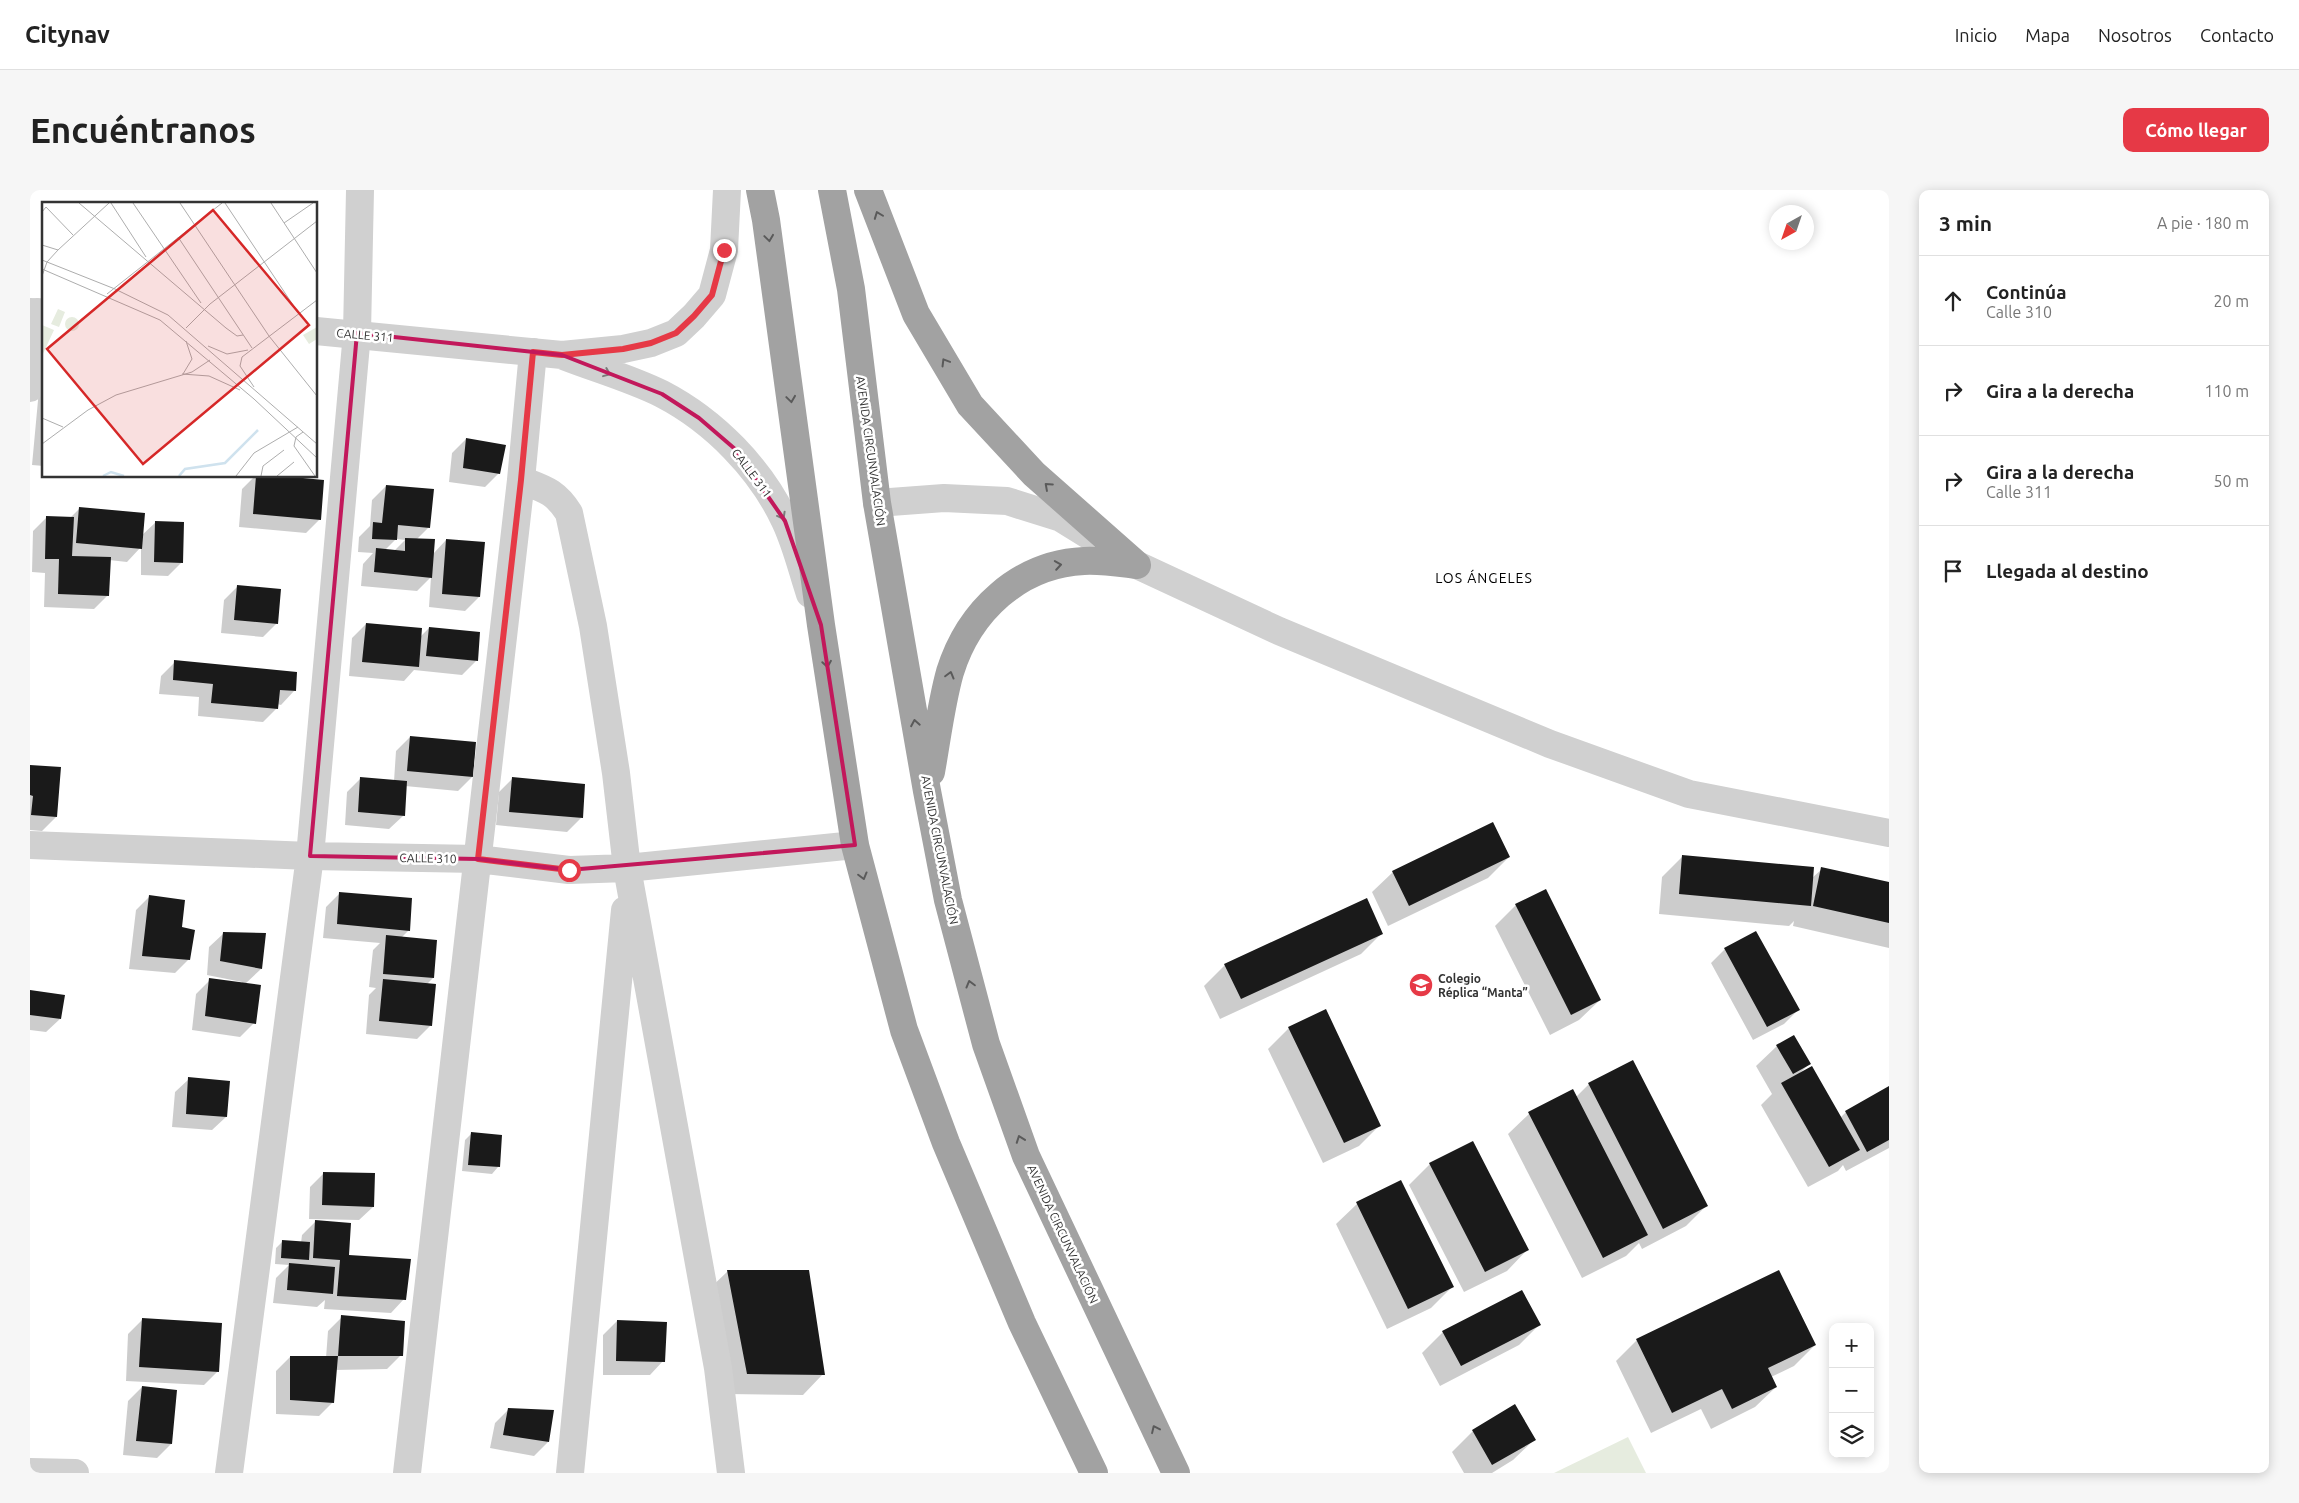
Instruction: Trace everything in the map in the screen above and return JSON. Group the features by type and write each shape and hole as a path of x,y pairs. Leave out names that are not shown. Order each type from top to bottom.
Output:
{"highway":[{"path":"760,190 766,220 822,625 855,845 904,1030 946,1142 1022,1323 1094,1473"},
{"name":"AVENIDA CIRCUNVALACIÓN","path":"832,190 850,290 877,503 927,791 948,900 984,1035 1026,1156 1176,1473"},
{"path":"868,190 916,314 970,405 1034,474 1137,565"},
{"path":"927,791 950,672 965,636 990,604 1013,582 1046,567 1084,561 1137,565"}],"street":[{"path":"229,1473 310,856 357,333 360,190"},
{"name":"CALLE 311","path":"318,330 562,355 623,349 651,343 676,333 712,295 724,250 727,190"},
{"path":"30,388 37,312"},
{"path":"407,1473 521,480 533,352"},
{"name":"CALLE 311","path":"562,355 662,394 699,418 735,449 762,483 785,521 822,625"},
{"path":"521,480 550,490 569,513 593,626 616,773 627,868 718,1368 731,1473"},
{"path":"877,503 944,498 1008,501 1061,518 1137,565 1279,631 1550,744 1680,791 1889,833"},
{"name":"CALLE 310","path":"30,846 310,856 478,859 569,870 627,868 855,845"},
{"path":"570,1473 624,922 627,868"},
{"path":"30,1472 75,1473"}],"highlighted area":[{"path":"357,333 562,355 662,394 699,418 735,449 785,521 821,625 855,845 569,870 478,859 310,856"}],"shaded area":[{"path":"1628,1437 1646,1473 1554,1473"}],"building":[{"path":"466,438 506,445 500,474 463,468"},
{"path":"256,478 324,480 321,520 253,514"},
{"path":"386,485 434,489 430,528 398,525 397,540 372,539 373,522 382,523"},
{"path":"79,507 145,513 142,549 76,543"},
{"path":"46,516 74,517 72,556 111,557 109,596 58,594 59,559 45,559"},
{"path":"155,521 184,522 183,563 154,562"},
{"path":"405,538 435,539 432,578 374,572 376,548 405,551"},
{"path":"446,539 485,542 480,597 442,594"},
{"path":"237,585 281,589 278,624 234,620"},
{"path":"366,623 422,628 419,667 362,662"},
{"path":"429,627 480,632 478,661 426,656"},
{"path":"174,660 297,672 296,691 280,690 278,709 211,703 213,684 173,680"},
{"path":"410,736 476,742 473,777 407,771"},
{"path":"30,765 61,767 57,817 31,815 33,796 30,795"},
{"path":"360,777 407,781 405,816 358,812"},
{"path":"512,777 585,784 583,818 509,812"},
{"path":"1493,822 1510,857 1409,906 1392,871"},
{"path":"1682,855 1814,867 1811,906 1679,894"},
{"path":"1821,867 1889,882 1889,923 1813,906"},
{"path":"1546,889 1601,1000 1571,1015 1515,904"},
{"path":"339,892 412,898 410,931 337,924"},
{"path":"149,895 185,900 182,927 195,930 190,960 142,956"},
{"path":"1367,898 1383,934 1241,999 1224,964"},
{"path":"1756,931 1800,1010 1767,1027 1724,948"},
{"path":"223,932 266,933 262,969 220,961"},
{"path":"386,935 437,940 434,978 383,974"},
{"path":"209,978 261,985 256,1024 205,1016"},
{"path":"383,979 436,984 432,1026 379,1021"},
{"path":"30,990 65,995 61,1019 30,1015"},
{"path":"1326,1009 1381,1126 1344,1143 1288,1027"},
{"path":"1794,1035 1811,1064 1793,1074 1776,1045"},
{"path":"1633,1060 1708,1206 1663,1229 1588,1083"},
{"path":"1812,1066 1860,1150 1829,1167 1781,1083"},
{"path":"188,1077 230,1081 227,1117 186,1114"},
{"path":"1889,1086 1889,1140 1867,1152 1845,1111"},
{"path":"1573,1089 1648,1235 1603,1258 1528,1112"},
{"path":"471,1132 502,1135 500,1167 468,1165"},
{"path":"1473,1141 1529,1250 1485,1272 1429,1163"},
{"path":"323,1172 375,1173 374,1207 322,1205"},
{"path":"1401,1180 1454,1287 1408,1309 1356,1202"},
{"path":"315,1220 351,1223 349,1255 411,1259 406,1300 337,1296 340,1260 313,1258"},
{"path":"282,1240 310,1242 309,1260 281,1258"},
{"path":"289,1263 335,1267 333,1294 287,1290"},
{"path":"727,1270 809,1270 825,1375 747,1374"},
{"path":"1779,1270 1816,1345 1768,1368 1777,1387 1732,1409 1722,1389 1672,1413 1636,1339"},
{"path":"1522,1290 1541,1325 1461,1366 1442,1331"},
{"path":"341,1315 405,1321 403,1356 338,1356"},
{"path":"142,1318 222,1323 219,1372 139,1367"},
{"path":"617,1320 667,1322 665,1362 616,1361"},
{"path":"290,1356 338,1356 334,1403 290,1400"},
{"path":"142,1386 177,1390 172,1444 136,1441"},
{"path":"1515,1404 1536,1440 1492,1465 1472,1430"},
{"path":"508,1408 554,1410 549,1442 503,1435"}],"place":[{"name":"Colegio Réplica “Manta”","path":"1421,985"}],"district":[{"name":"LOS ÁNGELES","path":"1484,578"}],"route":[{"path":"569,870 478,859 521,480 533,352 562,355 623,349 651,343 676,333 712,295 724,250"}]}
